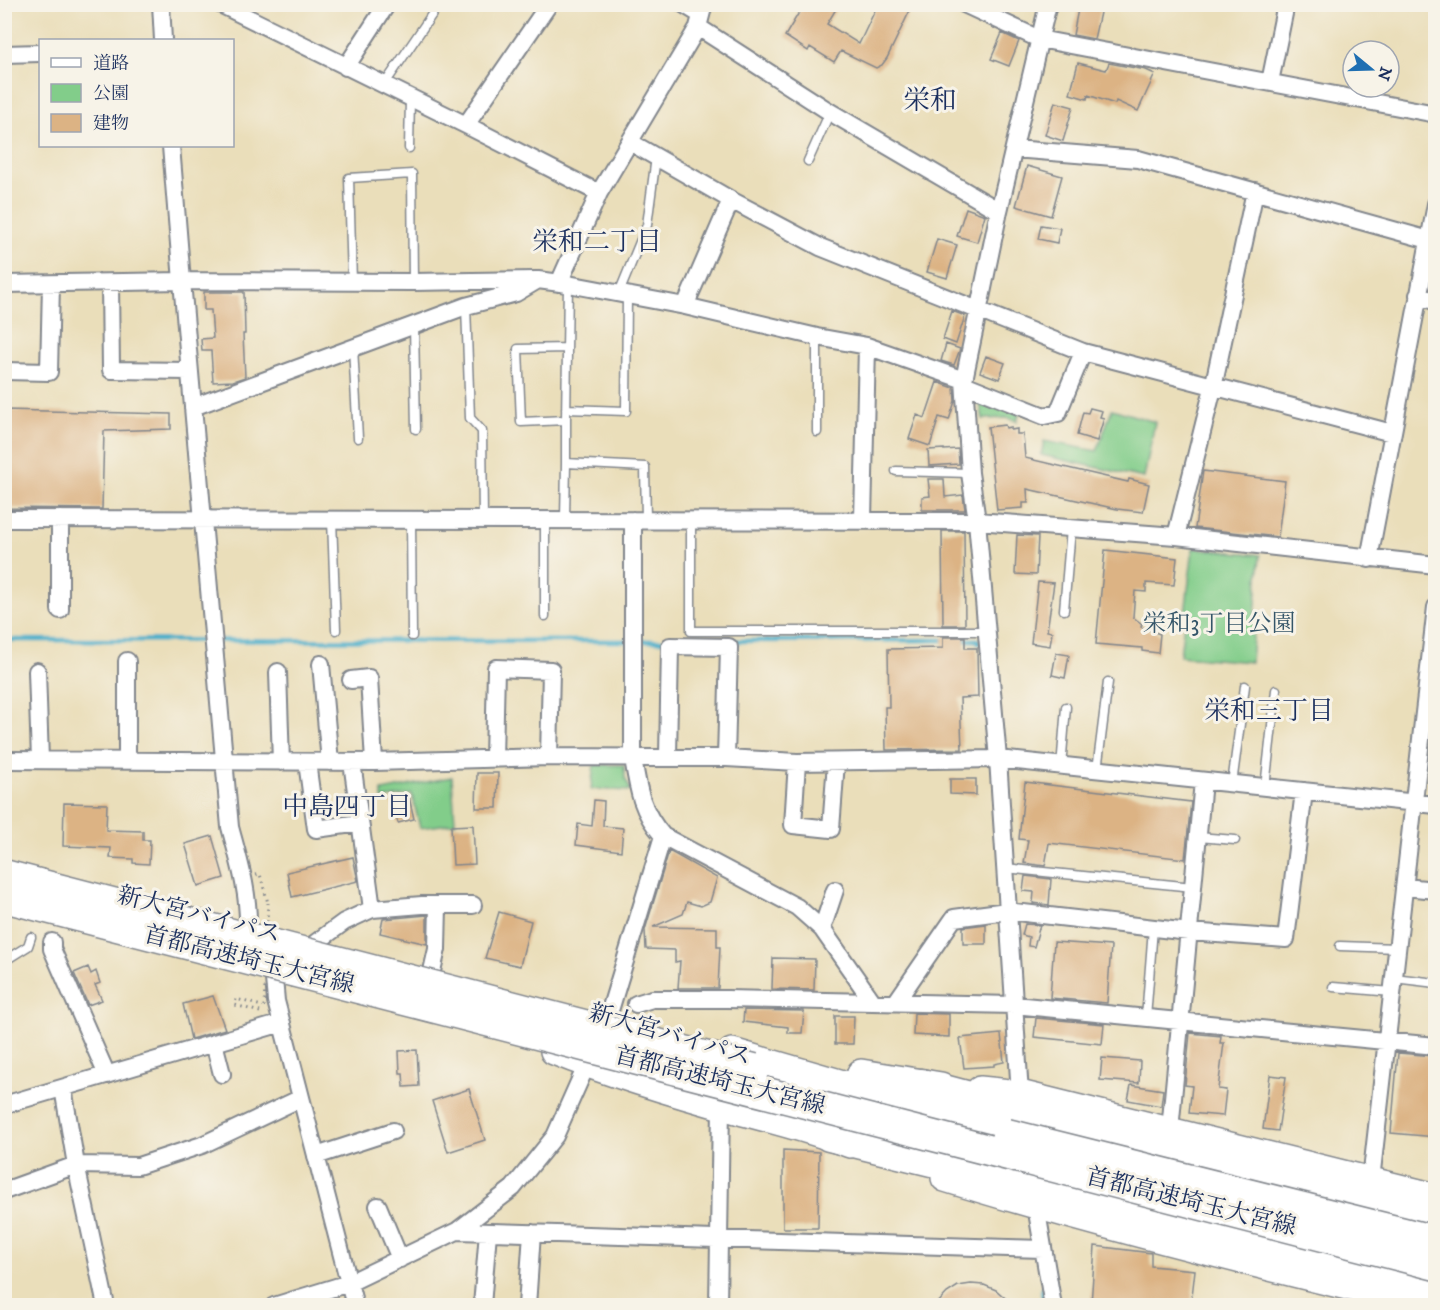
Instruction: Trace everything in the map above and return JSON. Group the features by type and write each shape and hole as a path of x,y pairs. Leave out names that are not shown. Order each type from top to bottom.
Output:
{"highway":[{"name":"新大宮バイパス","path":"4,865 608,1017 1218,1191 1436,1247"},
{"name":"首都高速埼玉大宮線","path":"4,875 883,1103 1436,1241"},
{"name":"首都高速埼玉大宮線","path":"4,897 1436,1263"},
{"name":"新大宮バイパス","path":"4,911 554,1051 1214,1205 1436,1263"},
{"path":"683,1039 1170,1130 1436,1197"},
{"path":"554,1051 587,1064 721,1106 829,1136 1436,1284"},
{"path":"1026,1104 1436,1221"},
{"path":"829,1136 892,1161 1036,1206 1363,1298 1431,1305"}],"street":[{"path":"161,4 162,39"},
{"path":"220,4 599,193"},
{"path":"346,67 387,4"},
{"path":"466,125 549,4"},
{"path":"683,4 830,112 999,211"},
{"path":"964,4 1039,39 1436,114"},
{"path":"1026,1104 1014,1005 998,759 977,521 970,473 964,382 999,211 1048,4"},
{"path":"1270,82 1286,4"},
{"path":"564,283 599,193 701,16"},
{"path":"4,54 39,53"},
{"path":"630,142 731,200 820,247 1083,352 1213,388 1392,433"},
{"path":"171,147 230,827 247,895 248,928"},
{"path":"1014,149 1138,159 1429,240"},
{"path":"1176,536 1213,388 1255,191"},
{"path":"685,306 731,200"},
{"path":"1369,559 1436,204"},
{"path":"4,284 538,280 564,283 685,306 817,337 867,346 964,382 1044,417 1058,413 1083,352"},
{"path":"193,407 466,306 516,293 538,280"},
{"path":"110,283 111,370 189,371"},
{"path":"4,371 49,372 51,284"},
{"path":"1418,296 1436,302"},
{"path":"863,520 867,346"},
{"path":"4,519 977,521 1176,536 1436,565"},
{"path":"60,519 60,610"},
{"path":"639,520 633,758 638,794 651,822 663,836 797,907 822,929 873,1002"},
{"path":"1371,1180 1436,607"},
{"path":"668,757 670,646 682,646 729,647 726,758"},
{"path":"127,661 127,761"},
{"path":"321,664 330,762"},
{"path":"494,759 496,668 550,670 549,757"},
{"path":"37,671 40,760"},
{"path":"278,672 282,762"},
{"path":"351,680 369,678 374,762"},
{"path":"4,760 374,762 549,757 668,757 836,762 998,759 1436,805"},
{"path":"307,762 316,829 360,823"},
{"path":"352,762 372,909"},
{"path":"798,762 793,825 831,829 836,762"},
{"path":"1170,1130 1203,781"},
{"path":"896,1002 954,918 1007,911 1189,932 1286,939 1304,791"},
{"path":"608,1017 663,836"},
{"path":"1404,887 1436,890"},
{"path":"822,929 835,890"},
{"path":"432,971 437,949 438,905"},
{"path":"314,944 344,922 372,909 473,905"},
{"path":"52,942 52,949 107,1075"},
{"path":"274,979 276,1001 355,1305"},
{"path":"636,1004 652,999 662,999 1014,1005 1436,1046"},
{"path":"4,1105 282,1023"},
{"path":"214,1043 222,1074"},
{"path":"274,1305 349,1283 400,1259 457,1231 513,1188 555,1136 587,1064"},
{"path":"63,1088 76,1164 106,1305"},
{"path":"4,1191 76,1164 138,1166 202,1144 301,1098"},
{"path":"718,1305 721,1106"},
{"path":"316,1156 393,1131"},
{"path":"378,1206 400,1259"},
{"path":"1036,1206 1053,1305"},
{"path":"457,1231 1043,1249"},
{"path":"482,1305 488,1232"},
{"path":"527,1305 532,1233"}],"lane":[{"path":"384,85 439,4"},
{"path":"409,148 410,99"},
{"path":"808,161 830,112"},
{"path":"566,409 626,411 623,294 647,225 656,157"},
{"path":"352,282 349,178 412,174 413,282"},
{"path":"564,283 567,348 565,519"},
{"path":"466,306 470,418 482,431 483,519"},
{"path":"414,325 416,429"},
{"path":"817,337 817,432"},
{"path":"353,347 358,438"},
{"path":"566,420 521,422 518,349 567,348"},
{"path":"566,462 645,467 639,520"},
{"path":"896,471 970,473"},
{"path":"332,519 336,630"},
{"path":"411,519 412,636"},
{"path":"691,519 691,631 987,631"},
{"path":"545,520 545,616"},
{"path":"1064,610 1071,529"},
{"path":"1097,770 1107,682"},
{"path":"1233,784 1245,686"},
{"path":"1264,787 1276,690"},
{"path":"1061,767 1066,707"},
{"path":"1198,837 1235,840"},
{"path":"1005,868 1193,887"},
{"path":"1146,1017 1153,928"},
{"path":"4,961 28,946 31,937"},
{"path":"1340,946 1397,948"},
{"path":"1333,987 1436,983"}],"path":[{"path":"262,1013 235,1005 236,999 264,1006"}],"green space":[{"path":"985,400 1019,414 1017,421 1007,418 983,419 980,404"},
{"path":"1112,409 1155,422 1144,478 1041,455 1044,441 1097,451"},
{"name":"栄和3丁目公園","path":"1193,548 1260,555 1251,662 1180,656"},
{"path":"594,765 624,765 625,778 631,791 591,789"},
{"path":"452,777 455,823 420,828 412,794 382,799 382,791"}],"building":[{"path":"804,4 839,4 827,24 859,44 878,4 913,4 887,58 882,65 876,68 841,51 834,62 810,47 808,51 785,36"},
{"path":"1079,4 1102,4 1094,39 1073,35"},
{"path":"1002,33 1019,41 1009,66 991,59"},
{"path":"1078,63 1106,70 1109,63 1155,74 1138,111 1116,101 1115,104 1088,95 1087,99 1070,94"},
{"path":"1055,102 1073,107 1063,141 1045,135"},
{"path":"1027,166 1062,176 1051,216 1016,206"},
{"path":"966,208 985,215 977,242 957,236"},
{"path":"1041,225 1060,228 1057,243 1038,239"},
{"path":"937,239 957,245 947,278 927,272"},
{"path":"204,292 244,292 245,377 233,381 213,382 211,351 202,351 201,339 213,338 211,310 204,310"},
{"path":"952,311 965,316 956,344 943,339"},
{"path":"946,344 960,349 954,365 941,361"},
{"path":"986,356 1005,363 999,379 980,372"},
{"path":"937,382 954,388 955,401 949,420 939,417 930,446 909,439 917,415 925,418"},
{"path":"1090,408 1102,411 1100,417 1104,418 1097,441 1077,435 1083,412 1088,413"},
{"path":"4,410 171,414 171,429 104,431 102,509 4,508"},
{"path":"1005,425 1006,428 1011,427 1011,430 1017,429 1017,434 1023,434 1025,458 1128,482 1129,479 1149,484 1143,512 1117,509 1027,489 1028,503 1023,503 1023,508 997,510 988,427"},
{"path":"958,449 959,464 929,466 928,450"},
{"path":"1203,471 1285,481 1278,537 1195,528"},
{"path":"928,479 944,479 945,497 963,495 965,510 922,510 922,497 930,496"},
{"path":"942,531 964,531 965,625 943,625"},
{"path":"1017,535 1038,536 1036,575 1015,574"},
{"path":"1105,550 1177,558 1174,585 1146,583 1146,592 1135,591 1133,617 1142,624 1141,627 1160,634 1158,653 1142,651 1142,648 1096,644"},
{"path":"1038,582 1054,583 1047,631 1052,632 1050,646 1031,643"},
{"path":"943,637 965,637 965,648 977,648 978,697 960,698 962,749 886,750 885,707 889,707 888,649 943,648"},
{"path":"1056,653 1069,655 1065,678 1052,675"},
{"path":"477,773 498,773 497,808 476,808"},
{"path":"950,779 976,779 976,795 950,794"},
{"path":"1025,782 1191,802 1185,859 1049,843 1045,866 1024,863 1028,840 1019,839"},
{"path":"409,797 414,819 398,823 391,801"},
{"path":"594,800 604,801 603,826 623,828 621,851 576,845 578,824 592,826"},
{"path":"64,803 107,804 106,830 143,831 143,840 150,840 149,864 133,863 133,859 110,858 111,848 63,846"},
{"path":"473,825 475,864 453,865 451,826"},
{"path":"212,836 224,878 198,886 185,844"},
{"path":"669,851 717,878 710,902 701,906 687,902 683,914 653,927 717,928 717,947 720,947 718,988 678,988 680,961 675,962 675,950 646,949 645,930"},
{"path":"353,857 358,881 292,897 287,872"},
{"path":"1025,876 1051,879 1049,905 1033,903 1034,892 1023,891"},
{"path":"499,912 531,921 520,966 485,958"},
{"path":"427,915 427,944 380,933 383,919"},
{"path":"986,924 986,944 963,944 963,927"},
{"path":"1025,924 1040,925 1034,947 1028,946 1029,937 1022,935"},
{"path":"1054,942 1111,946 1107,1003 1050,998"},
{"path":"773,958 815,959 814,990 772,989"},
{"path":"88,967 91,974 96,971 100,983 95,985 102,1000 88,1005 74,973"},
{"path":"213,996 225,1029 191,1039 183,1004"},
{"path":"744,1010 804,1011 802,1033 788,1033 788,1027 743,1022"},
{"path":"914,1013 949,1014 949,1037 913,1035"},
{"path":"835,1016 854,1016 853,1044 835,1044"},
{"path":"1036,1018 1104,1024 1102,1044 1034,1037"},
{"path":"1190,1033 1221,1036 1220,1043 1224,1043 1218,1089 1226,1090 1223,1116 1189,1113 1192,1086 1185,1085"},
{"path":"1001,1034 1004,1062 994,1064 994,1066 964,1068 960,1038"},
{"path":"417,1050 419,1086 404,1087 403,1073 400,1073 399,1051"},
{"path":"1398,1053 1434,1056 1432,1083 1436,1083 1436,1137 1391,1133"},
{"path":"1102,1058 1140,1061 1139,1083 1100,1080"},
{"path":"1270,1075 1286,1077 1278,1131 1263,1129"},
{"path":"1131,1085 1163,1090 1161,1106 1128,1100"},
{"path":"469,1089 485,1140 448,1152 432,1101"},
{"path":"783,1150 819,1152 818,1228 783,1228"},
{"path":"1095,1246 1151,1253 1151,1266 1195,1270 1191,1305 1091,1305"},
{"path":"984,1285 996,1290 1013,1305 936,1305 947,1293 958,1286"}],"waterway":[{"path":"4,640 628,641"},
{"path":"730,641 949,640"},
{"path":"961,640 978,640 979,643"},
{"path":"637,641 670,641"},
{"path":"1042,1288 1044,1306"}],"district":[{"name":"栄和","path":"930,101"},
{"name":"栄和二丁目","path":"597,242"},
{"name":"栄和三丁目","path":"1269,711"},
{"name":"中島四丁目","path":"347,807"}]}
